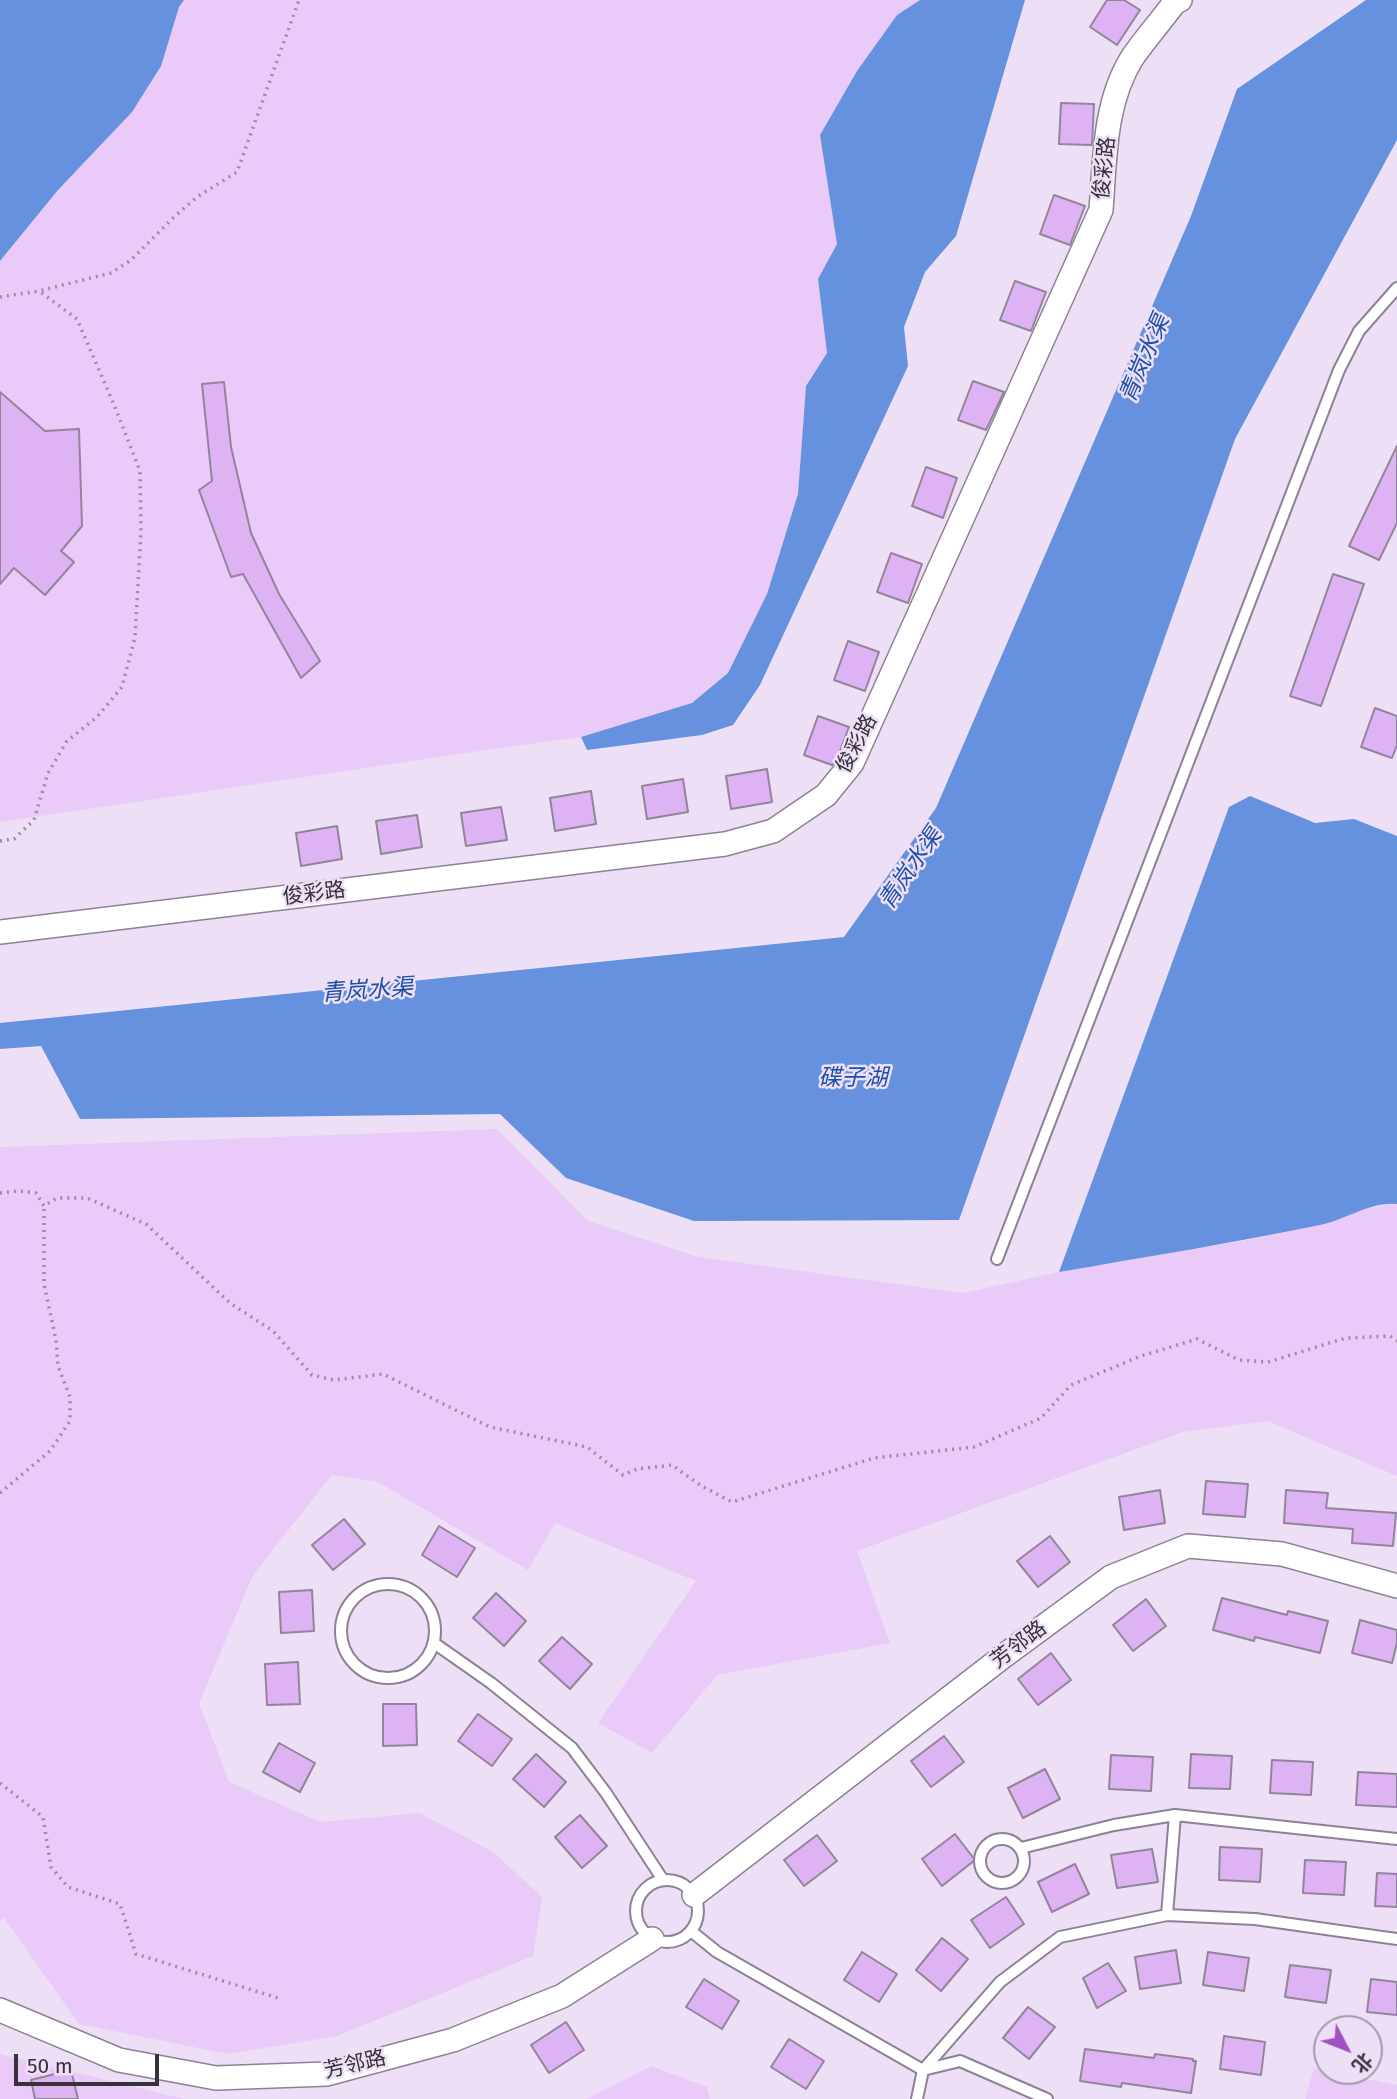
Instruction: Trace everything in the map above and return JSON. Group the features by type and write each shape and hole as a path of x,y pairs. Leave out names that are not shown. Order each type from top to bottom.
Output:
{"street":[{"name":"俊彩路","path":"0,932 725,844 773,831 826,795 852,763 1101,210 1105,149 1114,96 1132,59 1175,2 1180,0"},
{"name":"芳邻路","path":"694,1895 1005,1655 1111,1577 1188,1546 1282,1554 1397,1586"},
{"name":"芳邻路","path":"0,2010 119,2060 216,2078 327,2074 453,2040 550,2001 652,1939"}],"lane":[{"path":"997,1259 1339,370 1359,331 1397,288"},
{"path":"393,1584 407,1587 420,1596 431,1611 435,1627 434,1643 425,1661 412,1672 386,1678 369,1674 357,1667 346,1654 341,1628 347,1607 358,1594 377,1585 393,1584"},
{"path":"434,1643 491,1683 572,1748 606,1793 663,1880"},
{"path":"1021,1848 1024,1866 1016,1878 1002,1883 992,1880 982,1871 981,1856 989,1843 1000,1839 1008,1839 1021,1848 1114,1825 1175,1815 1397,1839"},
{"path":"1167,1916 1175,1815"},
{"path":"652,1939 644,1932 637,1918 636,1906 640,1896 646,1888 663,1880 681,1883 694,1895 698,1907 698,1918 691,1931 717,1952 923,2070 960,2061 1047,2099"},
{"path":"917,2099 923,2070 1000,1982 1060,1937 1167,1916 1255,1919 1397,1939"},
{"name":"芳邻路","path":"652,1939 673,1942 691,1931"}],"path":[{"path":"0,297 39,291 111,273 131,260 197,197 237,172 299,0"},
{"path":"0,841 14,839 34,820 48,773 67,741 97,717 122,687 135,637 141,532 140,471 116,407 77,319 39,291"},
{"path":"0,1193 36,1193 44,1206 44,1284 56,1340 58,1366 70,1397 70,1421 50,1451 0,1493"},
{"path":"44,1206 57,1198 87,1198 146,1224 230,1303 273,1331 312,1375 334,1380 383,1374 490,1427 587,1447 623,1475 636,1469 672,1465 700,1485 732,1502 874,1458 974,1447 1041,1418 1071,1385 1141,1356 1197,1339 1239,1360 1268,1362 1346,1338 1390,1336 1397,1341"},
{"path":"0,1783 43,1817 51,1867 68,1887 120,1904 136,1954 278,1998"}],"shaded area":[{"path":"184,0 920,0 897,15 857,71 820,135 837,244 818,279 827,353 806,386 798,494 767,594 728,673 693,703 581,737 0,822 0,261 58,190"},
{"path":"497,1129 588,1221 698,1257 963,1293 1059,1272 1248,1240 1332,1222 1365,1209 1395,1203 1397,1476 1268,1421 1183,1432 857,1551 890,1643 717,1675 652,1753 598,1723 696,1581 555,1523 528,1570 378,1482 332,1475 253,1575 199,1703 229,1782 321,1822 420,1813 493,1852 542,1897 533,1956 337,2036 228,2054 79,2024 4,1918 0,1920 0,1147"},
{"path":"0,2054 184,2099 0,2099"},
{"path":"651,2066 707,2087 710,2099 587,2099"},
{"path":"1313,2071 1313,2085 1383,2085 1383,2082 1397,2085 1397,2099 1305,2099"}],"water":[{"path":"0,0 184,0 179,7 161,66 132,112 58,190 0,261"},
{"path":"920,0 1025,0 956,236 925,272 904,327 908,366 760,685 733,725 702,735 587,750 581,737 692,703 728,673 767,594 798,494 806,386 827,353 818,279 837,244 820,135 857,71 897,15"},
{"name":"碟子湖","path":"1366,0 1397,0 1397,140 1235,439 959,1220 694,1221 566,1178 500,1114 80,1119 41,1046 0,1049 0,1023 844,937 936,808 1191,216 1237,89"},
{"path":"1250,796 1315,823 1354,819 1397,836 1397,1204 1378,1205 1329,1223 1287,1232 1059,1272 1229,807"}],"building":[{"path":"1107,0 1124,0 1140,10 1117,45 1090,27"},
{"path":"1061,103 1094,104 1092,145 1059,144"},
{"path":"1054,195 1085,206 1070,245 1040,234"},
{"path":"1015,281 1046,292 1031,331 1000,320"},
{"path":"973,381 1004,392 986,430 958,420"},
{"path":"224,382 231,447 251,533 279,594 320,661 301,678 243,574 231,577 199,490 212,481 202,384"},
{"path":"0,392 45,431 79,429 82,526 61,551 74,562 45,595 14,568 0,584"},
{"path":"1397,446 1397,523 1379,560 1349,546"},
{"path":"926,467 957,478 943,518 912,506"},
{"path":"891,553 922,564 908,603 877,592"},
{"path":"1333,574 1364,584 1321,706 1290,696"},
{"path":"848,641 879,652 865,691 834,680"},
{"path":"1375,708 1397,716 1397,745 1392,758 1361,747"},
{"path":"818,716 849,727 837,759 832,765 804,755"},
{"path":"767,769 772,802 731,809 726,776"},
{"path":"683,779 688,812 647,819 642,786"},
{"path":"591,791 596,824 555,831 550,798"},
{"path":"501,807 507,840 466,846 461,813"},
{"path":"417,815 422,847 381,854 376,821"},
{"path":"337,826 342,859 301,866 296,833"},
{"path":"1206,1481 1248,1484 1245,1517 1203,1514"},
{"path":"1160,1490 1165,1523 1124,1530 1119,1497"},
{"path":"1286,1490 1328,1493 1326,1508 1396,1513 1393,1546 1352,1543 1353,1529 1284,1523"},
{"path":"344,1519 365,1544 333,1570 312,1545"},
{"path":"439,1526 475,1548 457,1577 422,1555"},
{"path":"1050,1536 1070,1562 1038,1587 1017,1561"},
{"path":"312,1590 314,1631 281,1633 279,1592"},
{"path":"496,1593 526,1621 504,1646 473,1618"},
{"path":"1222,1598 1287,1615 1288,1611 1328,1621 1320,1653 1255,1637 1254,1641 1213,1630"},
{"path":"1146,1599 1166,1626 1133,1651 1113,1625"},
{"path":"1360,1620 1397,1630 1392,1663 1352,1653"},
{"path":"562,1637 592,1664 570,1689 539,1661"},
{"path":"1051,1653 1071,1680 1038,1705 1018,1679"},
{"path":"298,1662 300,1704 267,1705 265,1664"},
{"path":"383,1704 416,1704 417,1745 383,1746"},
{"path":"478,1714 512,1739 492,1766 458,1741"},
{"path":"944,1736 964,1762 931,1787 911,1761"},
{"path":"279,1743 315,1763 300,1792 263,1772"},
{"path":"536,1754 566,1782 544,1807 513,1779"},
{"path":"1191,1754 1232,1756 1230,1789 1189,1788"},
{"path":"1111,1755 1153,1757 1151,1791 1109,1789"},
{"path":"1272,1760 1313,1762 1311,1795 1270,1793"},
{"path":"1045,1769 1060,1799 1023,1818 1008,1788"},
{"path":"1358,1772 1397,1774 1397,1807 1356,1805"},
{"path":"580,1815 607,1846 582,1868 555,1837"},
{"path":"955,1834 975,1860 942,1886 922,1859"},
{"path":"817,1835 837,1861 804,1886 784,1860"},
{"path":"1220,1847 1262,1849 1260,1882 1219,1880"},
{"path":"1152,1849 1158,1882 1117,1888 1111,1855"},
{"path":"1305,1860 1346,1862 1344,1895 1303,1893"},
{"path":"1075,1864 1089,1894 1052,1912 1038,1882"},
{"path":"1377,1873 1397,1874 1397,1907 1375,1906"},
{"path":"1006,1897 1024,1924 990,1948 971,1920"},
{"path":"942,1938 968,1959 941,1991 916,1970"},
{"path":"1176,1950 1181,1983 1140,1989 1135,1957"},
{"path":"862,1952 897,1974 879,2002 844,1980"},
{"path":"1208,1952 1249,1958 1244,1991 1203,1985"},
{"path":"1108,1963 1126,1991 1097,2008 1083,1978"},
{"path":"1290,1965 1331,1970 1326,2003 1285,1997"},
{"path":"704,1979 739,2001 722,2029 686,2007"},
{"path":"1371,1979 1397,1982 1397,2015 1367,2012"},
{"path":"1028,2007 1055,2027 1029,2059 1003,2038"},
{"path":"566,2022 584,2050 549,2073 531,2045"},
{"path":"1224,2036 1265,2042 1261,2075 1220,2069"},
{"path":"789,2039 824,2061 806,2089 771,2067"},
{"path":"1085,2049 1154,2058 1155,2054 1193,2059 1196,2061 1191,2093 1122,2083 1121,2087 1080,2081"},
{"path":"71,2070 78,2099 35,2099 31,2080"}],"water label":[{"name":"青岚水渠","path":"1145,359"},
{"name":"青岚水渠","path":"911,869"},
{"name":"青岚水渠","path":"367,991"}]}
